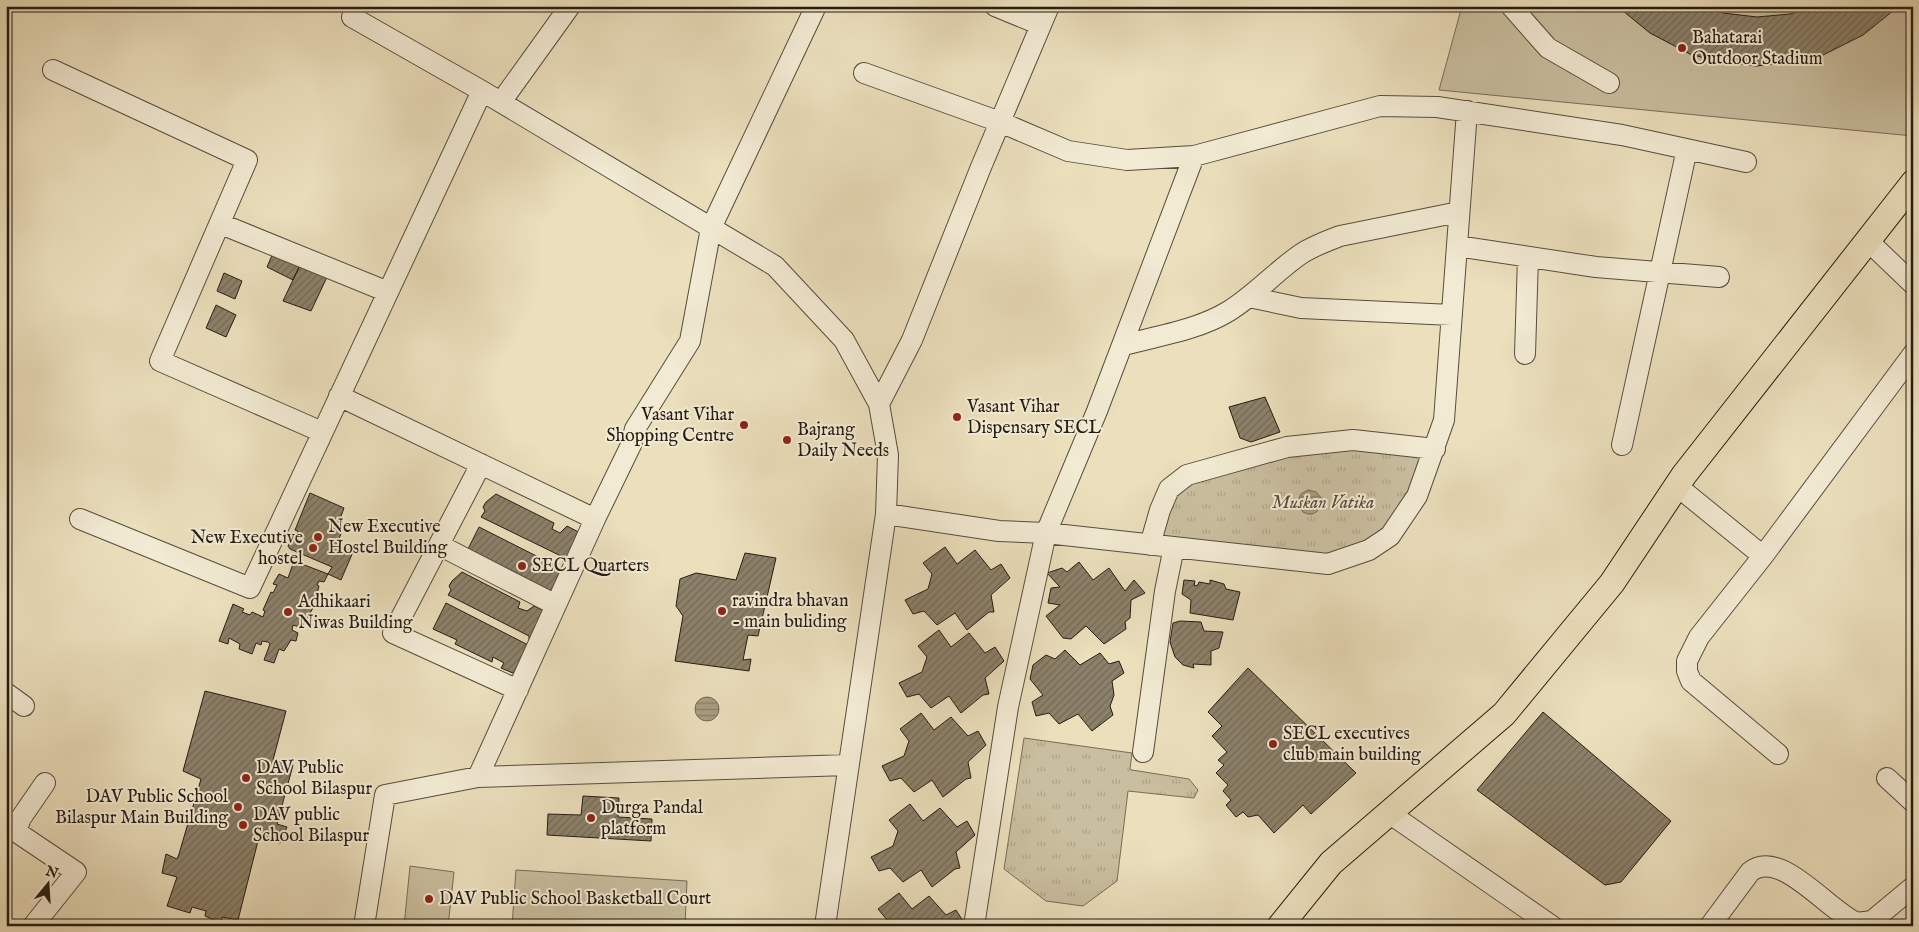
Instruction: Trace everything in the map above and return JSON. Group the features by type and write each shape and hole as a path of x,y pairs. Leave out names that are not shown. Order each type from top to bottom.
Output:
{"main road":[{"path":"1280,926 1331,863 1504,714 1612,583 1677,486 1913,183"}],"street":[{"path":"501,102 570,6"},
{"path":"478,777 595,519 631,445 635,429 690,341 711,228 816,6"},
{"path":"995,6 1041,25"},
{"path":"879,404 912,340 1049,6"},
{"path":"1511,6 1548,48 1610,83"},
{"path":"352,17 501,102 775,266 844,340 879,404 888,456 886,514 825,926"},
{"path":"54,70 248,160 160,361 322,432"},
{"path":"864,73 1000,122 1068,151 1127,160 1194,156 1380,106 1437,107 1467,111 1622,135 1746,162"},
{"path":"80,519 250,588 482,91"},
{"path":"886,514 999,531 1046,533 1328,564 1370,550 1390,536 1417,496 1444,420 1467,111"},
{"path":"1622,445 1687,149"},
{"path":"974,926 1008,708 1046,533 1123,345 1194,156"},
{"path":"1123,345 1195,326 1227,312 1249,297 1302,254 1324,242 1340,236 1459,212"},
{"path":"221,224 388,292"},
{"path":"1867,240 1913,284"},
{"path":"1457,246 1596,267 1719,277"},
{"path":"1524,354 1528,257"},
{"path":"1249,297 1301,308 1452,315"},
{"path":"1778,754 1691,681 1687,670 1692,649 1699,637 1763,556 1913,354"},
{"path":"339,396 595,519"},
{"path":"1150,545 1160,510 1169,489 1187,475 1287,447 1354,440 1435,449"},
{"path":"481,464 393,632 518,690"},
{"path":"1677,486 1763,556"},
{"path":"439,545 556,605"},
{"path":"1143,752 1165,591 1174,547"},
{"path":"6,693 24,706"},
{"path":"364,926 385,795 478,777 848,765"},
{"path":"1887,778 1913,802"},
{"path":"6,838 20,821 45,783"},
{"path":"1389,813 1552,926"},
{"path":"20,821 15,831 64,861 76,872 33,926"},
{"path":"1710,926 1750,872 1757,866 1764,864 1781,868 1857,923 1872,921 1913,887"}],"green space":[{"name":"Bahatarai Outdoor Stadium","path":"1462,6 1913,6 1913,136 1439,90"},
{"name":"Muskan Vatika","path":"1287,447 1432,450 1390,536 1347,558 1150,545 1169,489"},
{"path":"1024,738 1132,753 1130,769 1189,779 1198,790 1194,798 1128,791 1117,881 1083,906 1046,901 1004,869"},
{"name":"DAV Public School Basketball Court","path":"410,866 454,872 448,926 404,926"},
{"path":"516,870 687,881 685,926 512,926"}],"shaded area":[{"path":"1308,490 1316,492 1325,502 1313,514 1303,512 1297,503 1301,494"},
{"path":"707,697 715,701 719,709 715,717 707,721 699,717 695,709 699,701"}],"building":[{"path":"1617,6 1702,6 1723,13 1757,17 1790,14 1813,6 1899,6 1863,35 1823,55 1801,61 1756,66 1712,60 1690,54 1650,33"},
{"path":"273,253 300,265 293,280 267,267"},
{"path":"300,265 327,277 311,311 283,301"},
{"path":"224,273 242,281 235,299 217,291"},
{"path":"216,305 236,315 226,337 206,328"},
{"path":"1265,397 1280,432 1251,442 1240,438 1229,407"},
{"name":"New Executive Hostel Building","path":"310,493 344,508 337,527 342,531 337,544 353,552 341,580 328,574 332,567 290,549 288,546 298,531 295,530"},
{"name":"SECL Quarters","path":"496,494 554,523 552,529 560,533 567,526 586,536 573,564 563,562 563,557 481,517 485,511 483,507 486,502"},
{"name":"SECL Quarters","path":"479,527 570,573 557,603 466,553"},
{"path":"945,547 957,564 975,550 991,570 1001,564 1010,578 991,595 994,612 989,612 967,630 955,613 937,625 924,611 913,614 905,600 928,589 932,574 923,563"},
{"name":"ravindra bhavan - main buliding","path":"745,553 776,558 758,636 748,635 743,660 751,659 749,671 675,661 683,616 676,606 680,579 696,573 736,580"},
{"name":"Adhikaari Niwas Building","path":"294,561 328,574 324,582 319,581 317,594 311,601 304,598 302,604 313,608 303,625 301,624 299,627 293,625 292,630 298,633 296,641 291,640 284,651 279,649 274,663 264,660 270,644 268,642 262,641 261,645 256,643 252,654 239,649 240,644 229,638 228,644 219,641 233,604 244,609 242,612 250,615 252,612 263,617 265,611 263,610 271,592 273,593 277,585 273,584 279,574 288,578"},
{"path":"1079,562 1093,580 1109,568 1125,591 1134,580 1145,593 1131,600 1130,618 1125,622 1126,629 1104,644 1086,626 1071,639 1063,638 1046,616 1060,605 1048,603 1051,588 1060,587 1047,573 1062,568 1067,572"},
{"name":"SECL Quarters","path":"462,572 520,602 518,608 527,611 534,606 552,615 539,643 529,641 529,636 448,595 451,590 449,586 452,581"},
{"path":"1184,580 1195,581 1194,586 1198,585 1199,582 1210,584 1210,580 1224,584 1226,589 1240,592 1233,620 1190,613 1191,600 1182,594"},
{"path":"446,603 536,649 520,676 501,668 504,663 493,657 492,662 455,644 457,640 433,629"},
{"path":"1180,621 1201,622 1204,631 1223,632 1219,648 1211,651 1211,665 1193,664 1194,668 1183,665 1175,657 1170,642 1173,623"},
{"path":"939,630 951,647 969,633 985,653 995,647 1004,661 985,678 989,694 983,695 961,713 949,696 931,708 919,694 907,697 899,683 922,672 927,657 918,646"},
{"path":"1065,650 1080,665 1100,653 1109,664 1119,661 1124,673 1112,681 1114,695 1110,706 1113,715 1092,731 1078,714 1059,724 1049,713 1036,716 1032,702 1043,695 1030,679 1033,665 1046,655 1055,659"},
{"name":"SECL executives club main building","path":"1248,668 1356,773 1311,814 1303,805 1274,833 1258,815 1248,817 1243,812 1236,817 1226,805 1231,800 1223,791 1228,785 1216,773 1224,765 1218,760 1227,752 1212,736 1222,726 1208,712"},
{"name":"DAV Public School Bilaspur Main Building","path":"205,691 286,711 273,760 293,765 277,824 287,827 280,843 259,837 238,920 222,917 221,923 205,916 206,911 192,907 190,913 167,906 177,877 162,873 166,854 177,859 201,779 183,771"},
{"path":"1543,712 1671,821 1621,882 1605,885 1477,790"},
{"path":"921,713 934,730 951,717 968,736 978,731 986,745 968,762 971,778 966,779 943,797 932,780 914,792 901,778 890,781 882,766 904,756 909,741 900,729"},
{"name":"Durga Pandal platform","path":"583,796 619,798 618,817 652,819 651,841 547,835 548,814 581,815"},
{"path":"910,804 923,821 940,808 957,827 967,821 975,835 956,852 960,868 955,869 932,887 921,870 903,882 890,868 879,871 871,857 893,846 898,831 889,820"},
{"path":"899,893 912,909 929,896 946,915 956,910 965,924 885,926 887,920 878,909"}],"place":[{"name":"Bahatarai Outdoor Stadium","path":"1682,48"},
{"name":"Vasant Vihar Dispensary SECL","path":"957,417"},
{"name":"Vasant Vihar Shopping Centre","path":"744,425"},
{"name":"Bajrang Daily Needs","path":"787,440"},
{"name":"New Executive Hostel Building","path":"318,537"},
{"name":"New Executive hostel","path":"313,548"},
{"name":"SECL Quarters","path":"522,566"},
{"name":"ravindra bhavan - main buliding","path":"722,611"},
{"name":"Adhikaari Niwas Building","path":"288,612"},
{"name":"SECL executives club main building","path":"1273,744"},
{"name":"DAV Public School Bilaspur","path":"246,778"},
{"name":"DAV Public School Bilaspur Main Building","path":"238,807"},
{"name":"Durga Pandal platform","path":"591,818"},
{"name":"DAV public School Bilaspur","path":"243,825"},
{"name":"DAV Public School Basketball Court","path":"429,899"}]}
